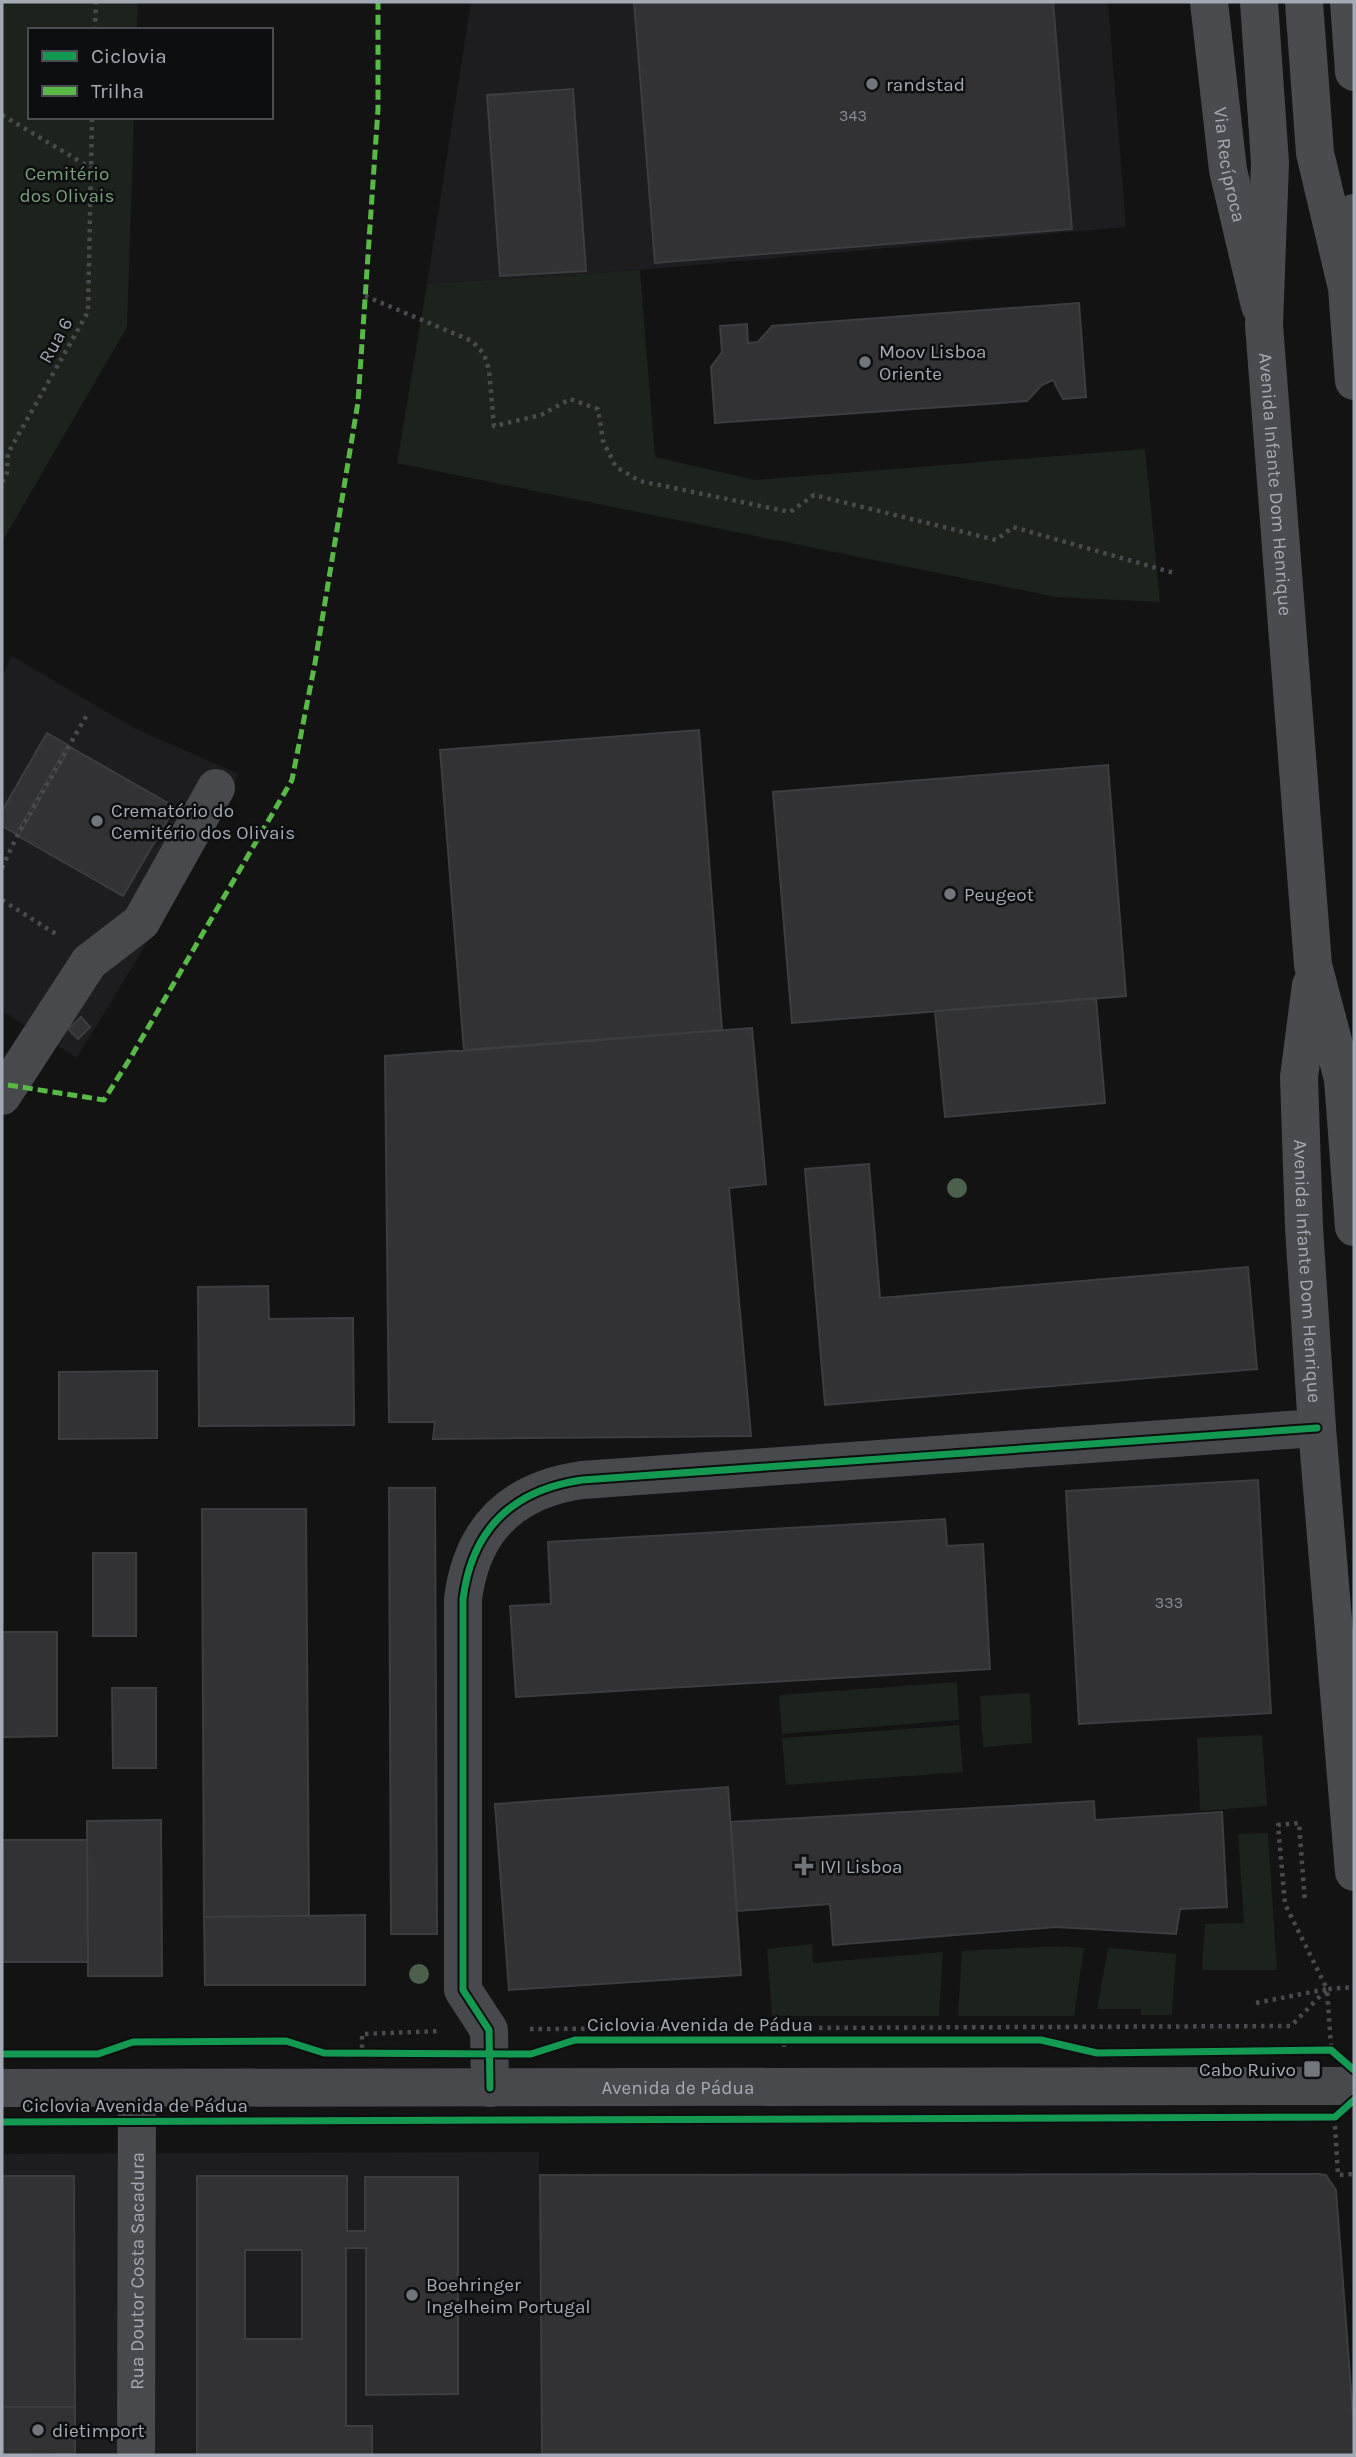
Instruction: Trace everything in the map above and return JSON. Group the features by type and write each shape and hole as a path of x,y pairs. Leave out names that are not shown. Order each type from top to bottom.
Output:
{"highway":[{"name":"Avenida Infante Dom Henrique","path":"1259,2 1270,163 1264,325 1313,965 1343,1079 1354,1227"},
{"path":"1304,2 1315,153 1347,288 1354,381"},
{"name":"Avenida Infante Dom Henrique","path":"1313,965 1299,1077 1304,1227 1317,1428 1354,1872"}],"main road":[{"name":"Via Recíproca","path":"1209,2 1228,170 1264,325"},
{"path":"1349,2 1354,72"},
{"path":"1347,288 1354,213"}],"street":[{"path":"2,1096 14,1050 89,962 141,922 216,788"},
{"path":"490,2088 489,2030 463,1990 463,1598 466,1577 478,1544 499,1517 516,1502 559,1483 582,1480 1317,1428"},
{"name":"Avenida de Pádua","path":"2,2088 490,2088 1346,2071"},
{"name":"Rua Doutor Costa Sacadura","path":"136,2455 137,2088"}],"path":[{"path":"95,28 96,2"},
{"path":"2,115 91,168"},
{"path":"365,296 472,341 484,354 489,370 494,426 541,415 570,399 598,409 603,441 616,467 640,481 790,512 814,495 996,540 1013,527 1174,573"},
{"path":"2,449 8,453"},
{"path":"2,868 16,838 88,713"},
{"path":"2,900 53,930 89,962"},
{"path":"1305,1903 1299,1823 1278,1825 1285,1904 1327,1989"},
{"path":"362,2053 362,2034 489,2030 1291,2025 1327,1989"},
{"path":"1256,2003 1327,1989"},
{"path":"1317,2050 1331,2050 1346,2071"},
{"path":"349,2053 375,2053"}],"shaded area":[{"path":"471,2 1108,2 1126,227 640,270 427,284"},
{"path":"12,656 134,728 239,774 166,911 77,1058 2,1011 2,675"},
{"path":"539,2152 542,2455 2,2455 2,2154"}],"green space":[{"name":"Cemitério dos Olivais","path":"2,2 138,2 137,28 28,28 28,119 134,119 127,327 2,542"},
{"path":"640,270 655,457 755,480 1145,449 1160,602 1056,597 397,463 427,284"},
{"path":"957,1682 959,1720 782,1734 779,1695"},
{"path":"1030,1693 1032,1743 983,1747 980,1696"},
{"path":"959,1725 963,1772 786,1785 782,1738"},
{"path":"1262,1735 1267,1806 1200,1811 1197,1738"},
{"path":"1268,1833 1277,1970 1202,1970 1205,1924 1244,1923 1238,1834"},
{"path":"812,1944 813,1963 943,1952 939,2016 772,2016 767,1949"},
{"path":"1056,1946 1084,1948 1074,2016 958,2016 962,1951"},
{"path":"1108,1948 1176,1954 1172,2015 1141,2015 1141,2009 1097,2009"}],"building":[{"path":"634,2 1053,2 1072,229 655,263"},
{"path":"573,89 586,271 500,276 487,95"},
{"path":"1079,303 1086,397 1063,399 1053,380 1042,385 1027,401 715,423 711,367 722,352 720,326 747,324 748,343 758,342 772,326"},
{"path":"699,730 722,1030 464,1051 440,750"},
{"path":"47,733 68,745 16,834 2,826 2,811"},
{"name":"Crematório do Cemitério dos Olivais","path":"70,747 175,807 123,896 18,836"},
{"name":"Peugeot","path":"1108,765 1126,996 792,1023 773,792"},
{"path":"1096,998 1105,1103 945,1117 935,1011"},
{"path":"81,1017 90,1027 78,1039 68,1029"},
{"path":"752,1028 766,1184 729,1188 751,1436 433,1439 435,1422 389,1422 385,1056"},
{"path":"869,1164 880,1298 1248,1267 1257,1369 825,1405 805,1169"},
{"path":"268,1286 269,1319 353,1318 354,1425 199,1426 198,1287"},
{"path":"157,1371 157,1438 59,1439 59,1372"},
{"path":"1258,1480 1271,1713 1079,1724 1066,1491"},
{"path":"389,1488 435,1488 437,1934 391,1934"},
{"path":"202,1509 306,1509 309,1916 204,1917"},
{"path":"945,1519 947,1546 983,1544 990,1669 516,1697 510,1606 551,1604 548,1542"},
{"path":"93,1553 136,1553 136,1636 93,1636"},
{"path":"2,1632 57,1632 57,1736 2,1737"},
{"path":"112,1688 156,1688 156,1768 113,1768"},
{"path":"728,1787 741,1975 509,1990 495,1804"},
{"path":"1094,1801 1095,1820 1222,1812 1227,1907 1180,1909 1176,1934 1056,1927 833,1945 830,1904 737,1911 731,1822"},
{"path":"161,1820 162,1976 88,1976 87,1821"},
{"path":"2,1840 87,1840 88,1962 2,1962"},
{"path":"365,1915 365,1985 205,1985 204,1917"},
{"path":"540,2175 1326,2175 1336,2190 1354,2455 542,2455"},
{"path":"2,2176 74,2176 75,2407 2,2407"},
{"name":"Boehringer Ingelheim Portugal","path":"197,2176 347,2176 347,2231 365,2231 365,2177 458,2177 458,2394 366,2395 366,2248 346,2248 346,2426 372,2426 372,2455 197,2455","holes":["245,2250 302,2250 302,2339 245,2339"]},
{"name":"dietimport","path":"2,2407 75,2407 75,2454 2,2455"}],"marked path":[{"path":"8,1085 104,1100 292,780 315,663 358,402 378,109 378,2"}],"cycle path":[{"path":"490,2088 489,2030 463,1990 463,1599 468,1574 486,1533 516,1503 557,1485 582,1480 1317,1428"},
{"name":"Ciclovia Avenida de Pádua","path":"2,2054 98,2054 133,2042 286,2041 324,2053 531,2054 575,2040 1041,2040 1097,2053 1331,2050 1354,2070"},
{"name":"Ciclovia Avenida de Pádua","path":"2,2122 1335,2117 1354,2100"}],"place":[{"name":"randstad","path":"872,84"},
{"name":"Moov Lisboa Oriente","path":"865,362"},
{"name":"Crematório do Cemitério dos Olivais","path":"97,821"},
{"name":"Peugeot","path":"950,894"},
{"name":"IVI Lisboa","path":"804,1866"},
{"name":"Cabo Ruivo","path":"1312,2069"},
{"name":"Boehringer Ingelheim Portugal","path":"412,2295"},
{"name":"dietimport","path":"38,2430"}]}
